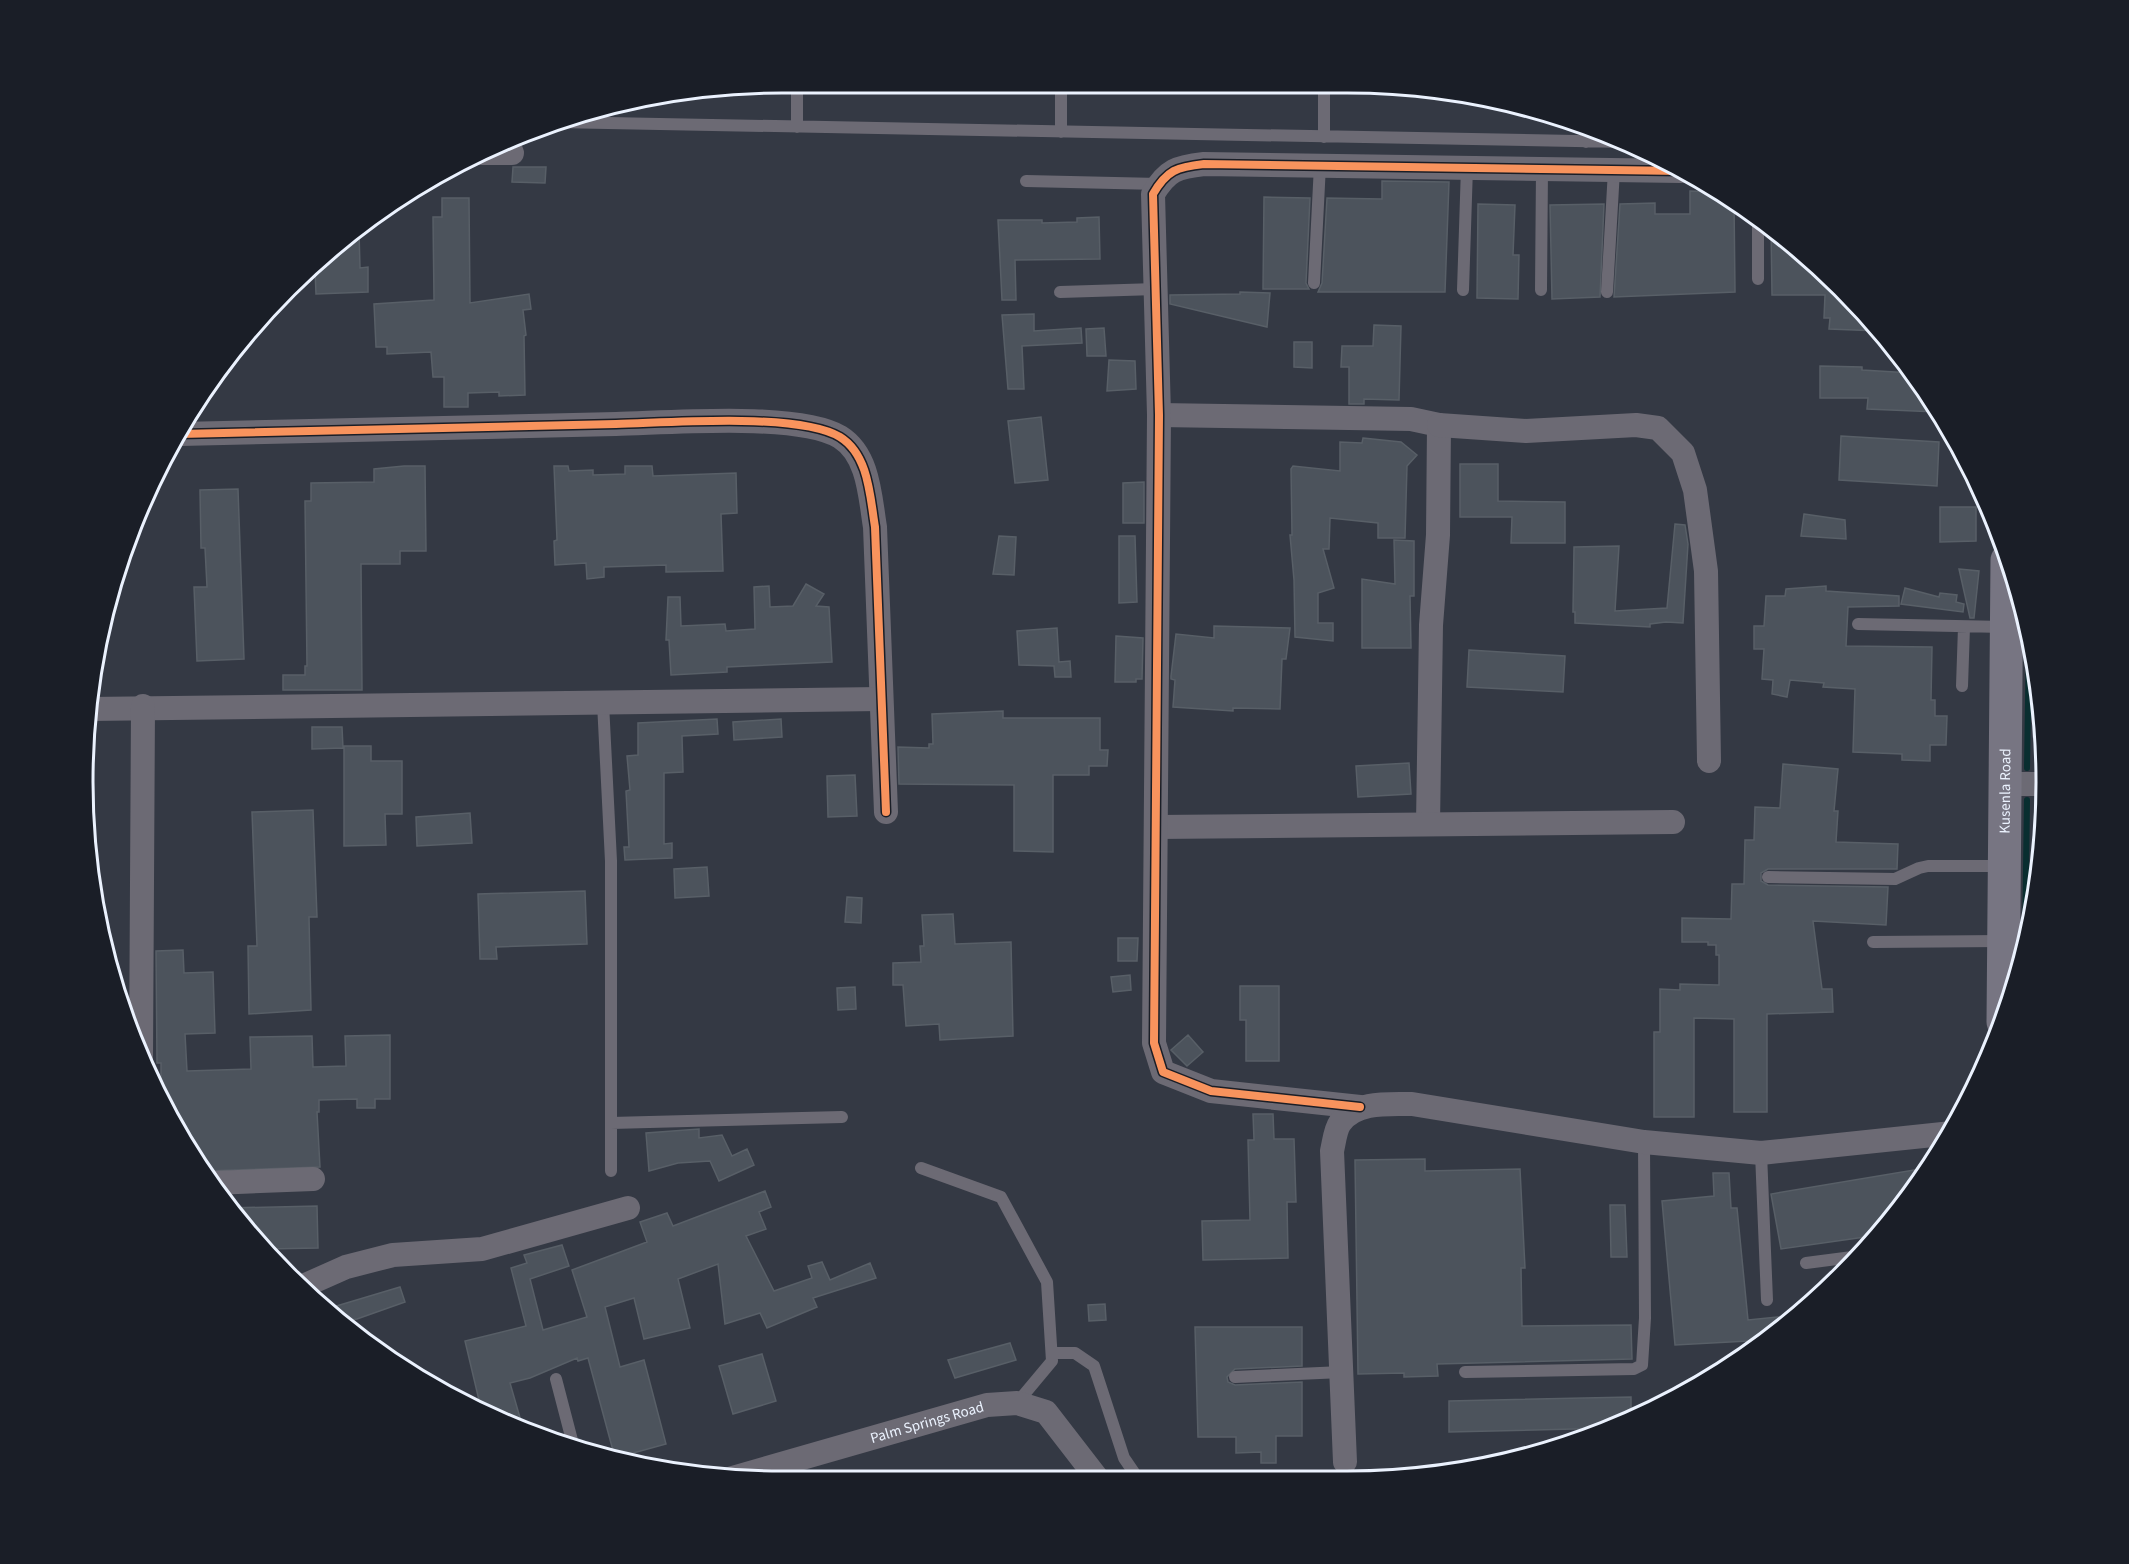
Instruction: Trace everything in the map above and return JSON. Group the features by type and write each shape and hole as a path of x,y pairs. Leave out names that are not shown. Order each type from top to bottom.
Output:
{"main road":[{"name":"Kusenla Road","path":"2003,991 2007,586"}],"street":[{"path":"501,153 512,153"},
{"path":"1665,171 1320,165 1181,167 1163,177 1153,194 1159,415 1154,1043 1163,1072 1211,1091 1360,1107 1412,1104 1644,1142 1761,1153 1939,1134"},
{"path":"1159,415 1411,419 1439,424 1526,431 1636,425 1658,428 1683,453 1695,490 1706,571 1709,761"},
{"path":"187,434 714,420 814,428 840,437 858,454 869,489 876,527 886,812"},
{"path":"1428,824 1431,625 1440,492 1439,424"},
{"path":"97,708 142,706 881,699"},
{"path":"141,1035 142,706"},
{"path":"2005,784 2036,784"},
{"path":"1156,827 1673,822"},
{"path":"1345,1462 1332,1151 1340,1123 1360,1107"},
{"path":"222,1183 313,1179"},
{"path":"310,1283 346,1267 393,1255 482,1250 628,1208"},
{"name":"Palm Springs Road","path":"758,1470 987,1404 1017,1403 1046,1412 1092,1471"}],"lane":[{"path":"797,93 797,127"},
{"path":"1061,93 1061,132"},
{"path":"1324,93 1324,137"},
{"path":"584,123 1602,142"},
{"path":"1586,136 1586,142"},
{"path":"1314,283 1320,165"},
{"path":"1463,290 1467,167"},
{"path":"1541,290 1542,169"},
{"path":"1607,292 1614,170"},
{"path":"1026,182 1159,184"},
{"path":"1758,229 1758,279"},
{"path":"1059,291 1156,289"},
{"path":"1858,624 2007,627"},
{"path":"1962,687 1964,627"},
{"path":"603,703 611,861 611,1171"},
{"path":"1768,877 1895,879 1928,866 2004,866"},
{"path":"1873,942 2003,941"},
{"path":"611,1123 842,1117"},
{"path":"1465,1372 1634,1369 1642,1365 1645,1318 1644,1142"},
{"path":"1761,1153 1767,1300"},
{"path":"921,1168 1001,1197 1047,1282 1052,1360 1017,1403"},
{"path":"1806,1263 1844,1258"},
{"path":"1052,1353 1075,1353 1094,1366 1124,1458 1133,1471"},
{"path":"1234,1377 1342,1372"},
{"path":"556,1379 571,1437"}],"building":[{"path":"513,167 546,167 545,183 512,182"},
{"path":"1382,181 1449,182 1445,292 1318,292 1322,283 1327,198 1382,199"},
{"path":"1690,191 1702,191 1734,212 1735,292 1614,297 1620,204 1655,203 1655,214 1690,214"},
{"path":"1264,197 1310,198 1306,283 1309,289 1263,289"},
{"path":"442,198 469,198 470,303 529,294 531,309 523,310 526,335 524,336 525,395 499,396 499,392 468,393 468,407 444,407 444,377 433,377 431,352 387,354 387,347 376,347 374,304 434,300 433,217 442,217"},
{"path":"1478,204 1515,205 1513,255 1519,255 1518,299 1477,298"},
{"path":"1604,204 1600,297 1552,299 1550,205"},
{"path":"1099,217 1100,259 1015,260 1016,300 1002,300 998,220 1042,220 1042,223 1077,222 1077,218"},
{"path":"359,238 360,268 368,267 368,292 316,294 315,276"},
{"path":"1771,239 1834,295 1867,331 1829,329 1830,318 1824,318 1825,295 1772,295"},
{"path":"1240,292 1270,293 1267,327 1170,304 1170,295 1240,294"},
{"path":"1034,314 1034,331 1081,328 1082,343 1022,346 1024,389 1008,389 1002,315"},
{"path":"1374,325 1401,326 1399,400 1364,399 1364,404 1349,404 1349,367 1341,367 1342,346 1373,346"},
{"path":"1104,328 1106,356 1087,356 1086,329"},
{"path":"1294,342 1312,342 1312,368 1294,367"},
{"path":"1109,360 1135,361 1136,389 1107,391"},
{"path":"1820,366 1862,367 1862,370 1901,372 1928,412 1867,409 1868,398 1820,398"},
{"path":"1041,417 1048,480 1015,483 1008,421"},
{"path":"1841,436 1939,442 1937,486 1839,480"},
{"path":"1363,438 1401,442 1417,455 1407,466 1405,538 1378,538 1378,523 1330,518 1329,549 1323,549 1334,588 1318,593 1318,623 1333,623 1333,641 1295,637 1290,535 1292,535 1291,469 1293,466 1340,471 1340,442 1362,443"},
{"path":"1460,464 1498,464 1498,501 1565,502 1565,543 1511,543 1512,517 1460,517"},
{"path":"425,466 426,551 400,551 400,564 361,564 362,690 283,690 283,675 305,675 305,666 307,666 305,501 311,501 311,483 374,482 374,469"},
{"path":"554,466 568,466 569,471 593,470 593,475 625,474 625,466 652,466 653,476 736,473 737,513 721,514 723,571 666,572 666,565 604,567 604,577 587,579 586,563 555,565 554,541 557,540"},
{"path":"1144,482 1144,523 1123,523 1123,483"},
{"path":"238,489 244,659 197,661 194,587 207,587 205,548 201,548 200,490"},
{"path":"1940,507 1976,507 1976,541 1940,542"},
{"path":"1804,514 1845,520 1846,539 1801,536"},
{"path":"1675,524 1685,525 1688,544 1683,623 1666,622 1650,624 1650,627 1575,623 1575,612 1573,612 1574,547 1619,546 1615,611 1667,608"},
{"path":"999,536 1016,537 1014,575 993,574"},
{"path":"1119,536 1135,536 1137,602 1119,603"},
{"path":"1394,540 1414,541 1414,596 1410,596 1411,648 1362,648 1362,579 1395,584"},
{"path":"1959,569 1979,571 1974,618 1970,618"},
{"path":"806,584 824,594 816,606 829,607 832,662 727,667 727,672 671,675 669,640 666,640 668,597 680,597 681,626 725,624 726,631 755,629 754,587 769,586 770,607 793,606"},
{"path":"1826,586 1826,591 1899,596 1899,606 1848,607 1846,646 1932,647 1931,700 1935,700 1935,716 1947,716 1946,745 1930,745 1930,761 1902,760 1902,754 1853,752 1855,689 1823,687 1824,683 1790,680 1787,697 1772,694 1773,680 1762,679 1764,649 1754,649 1754,626 1764,626 1766,596 1785,596 1786,589"},
{"path":"1905,588 1939,597 1940,593 1957,595 1956,602 1964,604 1963,612 1901,604"},
{"path":"1214,626 1290,628 1286,659 1282,659 1280,709 1233,708 1233,711 1173,707 1175,680 1171,679 1171,676 1176,634 1214,638"},
{"path":"1057,628 1059,662 1070,661 1071,677 1055,677 1054,666 1019,665 1017,631"},
{"path":"1116,636 1143,638 1142,679 1136,679 1136,682 1115,682"},
{"path":"1469,650 1565,656 1563,692 1467,687"},
{"path":"1003,711 1003,718 1100,718 1100,750 1108,750 1107,766 1089,766 1089,775 1053,775 1053,852 1014,851 1014,785 899,784 898,747 929,748 929,744 933,744 932,714"},
{"path":"717,719 718,734 682,736 683,772 664,773 664,844 672,843 672,858 625,860 624,847 629,847 626,791 630,790 627,756 638,755 638,723"},
{"path":"781,719 782,737 734,740 733,722"},
{"path":"312,727 342,727 343,748 312,749"},
{"path":"344,746 371,746 371,761 402,761 402,814 385,814 386,845 344,846"},
{"path":"1409,763 1411,794 1358,797 1356,766"},
{"path":"1783,764 1838,769 1834,811 1838,811 1836,842 1898,844 1897,869 1768,869 1761,873 1761,881 1768,885 1888,887 1886,925 1813,921 1822,989 1832,989 1833,1012 1767,1014 1767,1112 1734,1112 1734,1019 1694,1018 1694,1117 1654,1117 1654,1032 1660,1032 1660,989 1680,990 1680,984 1719,985 1719,955 1716,955 1716,945 1708,945 1708,942 1682,942 1682,918 1731,919 1732,884 1744,884 1745,840 1754,840 1755,807 1780,808"},
{"path":"855,775 857,816 828,817 827,776"},
{"path":"313,810 317,917 309,917 311,1010 249,1014 248,946 257,946 252,812"},
{"path":"470,813 472,843 417,846 416,817"},
{"path":"707,867 709,896 675,898 674,869"},
{"path":"585,891 587,944 496,947 497,959 480,959 478,894"},
{"path":"847,897 862,898 861,923 845,922"},
{"path":"953,914 955,944 1011,942 1013,1036 940,1040 939,1024 906,1026 903,985 893,985 893,963 921,962 920,946 924,946 922,915"},
{"path":"1118,938 1138,938 1137,961 1118,961"},
{"path":"183,950 184,973 213,972 215,1033 185,1034 187,1071 251,1069 250,1037 312,1036 313,1067 346,1066 345,1036 390,1035 390,1099 375,1099 375,1108 357,1108 357,1099 319,1100 319,1112 317,1112 320,1167 213,1171 185,1126 161,1081 161,1063 157,1063 156,951"},
{"path":"1130,975 1131,990 1113,992 1111,977"},
{"path":"1240,986 1279,986 1279,1061 1246,1061 1246,1020 1240,1020"},
{"path":"855,987 856,1009 838,1010 837,988"},
{"path":"1188,1035 1203,1052 1187,1066 1171,1050"},
{"path":"1253,1114 1273,1114 1274,1139 1294,1139 1296,1202 1287,1202 1288,1258 1203,1260 1202,1221 1250,1220 1248,1140 1254,1140"},
{"path":"699,1129 699,1138 722,1135 732,1156 747,1149 754,1165 719,1181 710,1161 678,1163 649,1171 646,1133"},
{"path":"1425,1159 1425,1171 1520,1169 1525,1268 1521,1268 1522,1326 1631,1325 1632,1359 1437,1364 1438,1376 1404,1377 1404,1373 1358,1374 1355,1160"},
{"path":"1917,1170 1864,1237 1781,1249 1771,1194"},
{"path":"1713,1173 1729,1173 1731,1208 1737,1208 1748,1320 1781,1317 1749,1341 1675,1345 1662,1201 1714,1196"},
{"path":"765,1191 771,1207 759,1212 766,1229 746,1236 774,1291 812,1278 808,1266 822,1262 830,1280 870,1263 876,1278 813,1298 817,1307 767,1328 760,1313 725,1324 718,1264 678,1279 690,1328 644,1339 634,1298 605,1307 620,1367 644,1360 666,1444 630,1454 613,1450 588,1358 578,1361 577,1358 530,1378 510,1383 521,1420 479,1401 465,1341 526,1326 511,1268 527,1263 524,1255 562,1245 569,1266 530,1279 543,1330 587,1317 572,1270 647,1242 640,1222 667,1213 673,1226"},
{"path":"1610,1205 1625,1205 1627,1257 1611,1257"},
{"path":"317,1206 318,1248 276,1249 241,1208"},
{"path":"400,1287 405,1302 352,1320 336,1306"},
{"path":"1105,1304 1106,1320 1089,1321 1088,1305"},
{"path":"1195,1327 1302,1327 1302,1366 1235,1369 1227,1377 1228,1382 1235,1385 1302,1382 1302,1436 1276,1436 1276,1463 1261,1463 1261,1452 1236,1453 1236,1437 1198,1437"},
{"path":"1010,1343 1016,1360 955,1378 948,1360"},
{"path":"762,1354 776,1401 733,1414 719,1366"},
{"path":"1631,1397 1631,1410 1583,1429 1449,1432 1449,1401"}],"waterway":[{"path":"2027,768 2028,682"},
{"path":"2026,900 2027,800"}],"cycle path":[{"path":"1360,1107 1211,1091 1163,1072 1154,1043 1159,415 1153,194 1163,180 1174,171 1204,164 1665,171"},
{"path":"187,434 731,421 794,424 820,429 840,437 850,445 862,465 875,527 886,812"}]}
